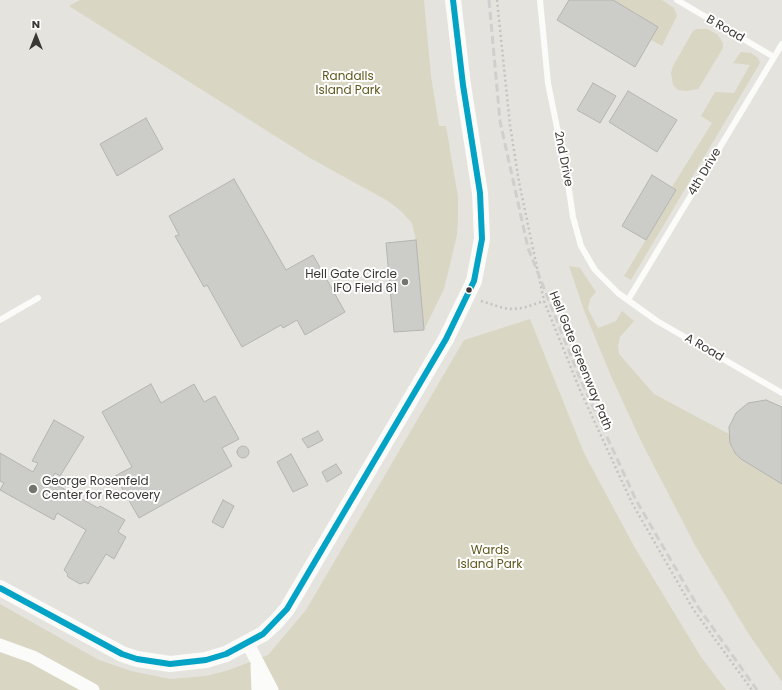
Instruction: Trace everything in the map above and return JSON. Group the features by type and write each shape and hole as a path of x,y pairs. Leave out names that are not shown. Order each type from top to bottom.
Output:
{"street":[{"path":"0,588 108,648 137,659 170,664 189,663 226,654 248,644 276,622 298,593 446,339 474,281 479,260 482,217 477,169 463,85 453,0"},
{"path":"248,644 257,664 272,690"},
{"path":"0,645 33,657 93,690"},
{"path":"257,664 258,690"}],"lane":[{"name":"2nd Drive","path":"540,0 548,83 567,177 573,218 581,246 595,270 618,293 628,300"},
{"name":"B Road","path":"677,0 774,57"},
{"name":"4th Drive","path":"628,300 782,44"},
{"path":"0,320 38,298"},
{"name":"A Road","path":"628,300 657,321 782,393"}],"path":[{"name":"Hell Gate Greenway Path","path":"497,0 510,125 519,182 544,301 580,390 632,502 693,608 752,690"},
{"path":"467,297 508,308 523,308 544,301"}],"green space":[{"name":"Randalls Island Park","path":"80,0 424,0 431,76 439,126 446,126 458,197 458,219 457,235 444,289 424,330 416,240 412,223 401,211 388,201 310,158 69,6"},
{"path":"613,0 662,0 674,8 677,16 662,46 651,40 658,27"},
{"path":"697,29 707,29 717,34 723,43 723,48 698,89 686,91 678,90 673,85 671,73 673,66 693,31"},
{"path":"741,52 751,53 758,58 760,63 631,280 624,276 676,190 672,187 712,123 701,116 715,92 734,93 750,65 733,63"},
{"path":"569,266 580,268 596,292 590,299 588,309 598,328 616,321 622,311 634,321 620,337 618,345 619,354 654,394 729,434 732,449 741,459 782,484 782,682 748,633 696,547 642,443 611,376 585,313"},
{"name":"Wards Island Park","path":"530,319 584,453 635,548 701,657 726,690 0,690 0,604 99,660 131,671 170,679 206,676 229,670 268,655 306,610 464,340"}],"building":[{"path":"569,0 613,0 658,27 635,67 557,20"},
{"path":"593,83 616,96 600,123 577,110"},
{"path":"628,91 677,120 657,152 609,122"},
{"path":"146,118 163,149 117,176 100,144"},
{"path":"652,175 676,190 646,240 622,226"},
{"path":"234,179 286,270 313,255 345,312 305,335 297,320 283,328 281,325 242,347 207,285 204,287 175,236 179,235 169,216"},
{"name":"Hell Gate Circle IFO Field 61","path":"416,240 424,330 394,332 386,243"},
{"path":"151,384 161,403 194,384 204,402 215,396 239,439 222,448 232,466 139,518 115,476 132,467 102,412"},
{"path":"766,400 782,407 782,484 741,459 735,453 730,443 729,427 736,413 748,403"},
{"path":"54,420 84,437 60,476 55,473 50,481 98,508 100,506 125,520 118,532 126,537 114,559 106,554 88,584 85,582 80,584 68,577 64,570 86,530 57,513 54,520 0,490 4,483 0,481 0,453 33,472 38,463 32,461"},
{"path":"318,431 323,440 308,448 302,439"},
{"path":"241,446 245,446 249,452 245,458 241,458 237,454 237,450"},
{"path":"291,454 308,485 293,492 277,462"},
{"path":"336,464 342,473 327,482 322,472"},
{"path":"223,500 234,506 223,528 212,522"}],"railway":[{"path":"489,0 500,121 528,248 579,376 636,500 698,607 757,690"}],"transit line":[{"path":"0,588 122,654 137,659 170,664 206,660 226,654 263,634 287,609 446,339 474,281 482,239 480,193 463,85 453,0"}],"place":[{"name":"Hell Gate Circle IFO Field 61","path":"405,282"},
{"name":"George Rosenfeld Center for Recovery","path":"33,489"}]}
